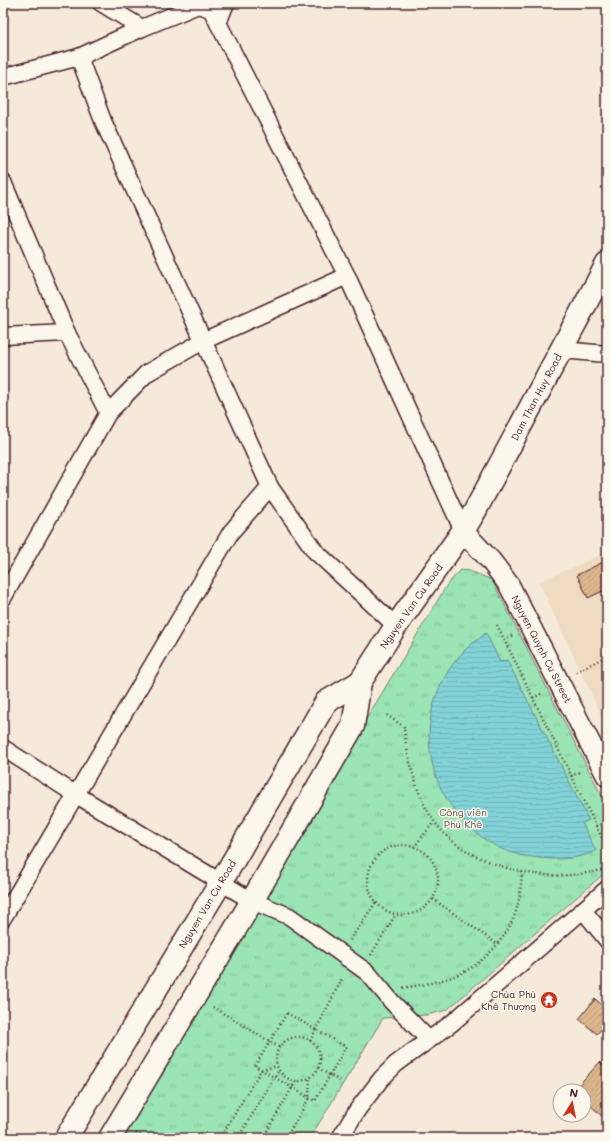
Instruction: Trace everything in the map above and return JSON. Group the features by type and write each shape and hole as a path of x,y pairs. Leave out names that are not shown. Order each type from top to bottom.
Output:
{"main road":[{"name":"Dam Than Huy Road","path":"463,531 607,264"},
{"name":"Nguyen Van Cu Road","path":"110,1138 252,901 353,726 360,682 396,626 463,531"},
{"name":"Nguyen Van Cu Road","path":"66,1138 221,882 324,704 360,682"}],"street":[{"path":"101,3 142,28"},
{"path":"218,23 226,3"},
{"path":"3,77 79,57 142,28 198,5 211,9 347,276 463,531"},
{"path":"79,57 103,121 270,487 315,551 396,626"},
{"path":"3,182 67,333 108,413"},
{"path":"3,598 108,413 147,373 203,341 347,276"},
{"path":"3,336 67,333"},
{"path":"561,350 607,354"},
{"path":"3,918 231,532 270,487"},
{"name":"Nguyen Quynh Cu Street","path":"463,531 491,561 509,585 607,776"},
{"path":"3,748 75,794 252,901 289,916 368,973 381,990 429,1040"},
{"path":"340,1138 381,1079 396,1064 452,1023 583,910 605,882"},
{"path":"583,910 607,940"}],"path":[{"path":"497,625 607,848"},
{"path":"558,681 607,656"},
{"path":"387,715 404,727 409,758 423,805 434,822 450,840 474,855 496,864 522,872 544,876 591,873 601,870 607,866"},
{"path":"596,826 607,821"},
{"path":"414,847 434,822"},
{"path":"400,845 422,850 434,862 437,870 438,887 433,899 424,908 417,912 404,915 396,914 383,908 376,902 371,894 368,880 369,870 373,862 382,851 391,847 400,845"},
{"path":"601,870 605,882"},
{"path":"381,990 432,983 456,976 465,972 484,959 510,926 517,909 522,872"},
{"path":"433,899 497,944"},
{"path":"310,1041 352,962 376,902"},
{"path":"352,962 396,914"},
{"path":"211,1005 279,1047"},
{"path":"287,1013 315,1030 346,1047 315,1101 255,1066 287,1013"},
{"path":"302,1037 310,1041 320,1057 318,1068 310,1076 303,1080 296,1081 288,1079 278,1070 276,1054 279,1047 284,1041 291,1038 302,1037"},
{"path":"220,1138 261,1070 277,1066"},
{"path":"318,1068 342,1082"},
{"path":"238,1138 278,1070"},
{"path":"286,1138 309,1098 310,1076"},
{"path":"262,1138 296,1081"},
{"path":"136,1133 144,1138"}],"shaded area":[{"path":"607,552 607,728 539,582"}],"green space":[{"name":"Công viên Phù Khê","path":"460,570 470,571 492,580 607,806 607,871 447,1010 427,1015 383,1018 310,1138 114,1138 447,585"}],"water":[{"path":"486,633 500,662 507,660 589,820 582,823 596,851 576,857 554,859 516,854 506,851 487,841 470,827 461,818 447,799 437,778 431,756 429,734 432,711 439,689 450,669 465,650"}],"building":[{"path":"607,560 607,589 588,598 577,575"},
{"path":"595,999 607,1009 607,1022 597,1034 579,1019"},
{"path":"600,1062 607,1069 607,1121 592,1107 592,1083 580,1083"}],"place":[{"name":"Chùa Phù Khê Thượng","path":"549,1000"}]}
